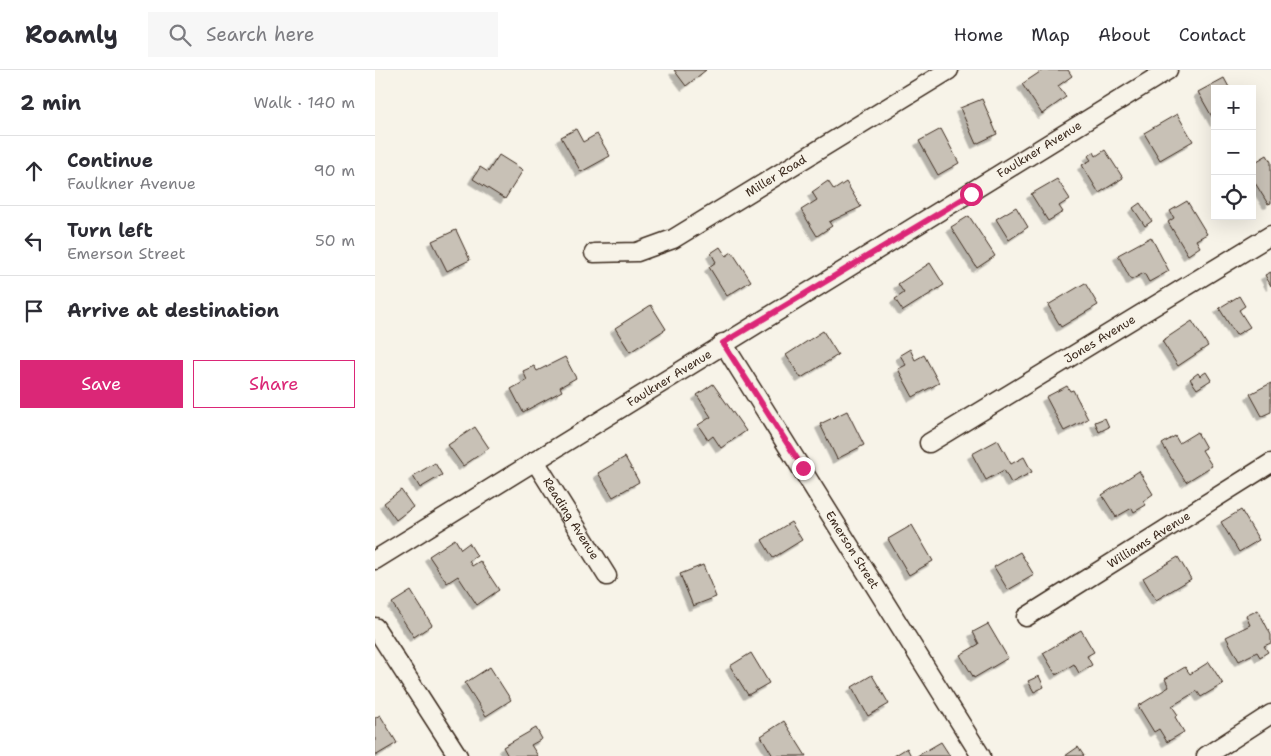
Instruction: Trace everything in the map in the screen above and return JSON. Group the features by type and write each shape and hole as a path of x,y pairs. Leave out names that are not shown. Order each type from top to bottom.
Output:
{"street":[{"name":"Miller Road","path":"594,253 637,252 673,239 949,70"},
{"name":"Faulkner Avenue","path":"375,560 723,343 979,189 1168,70"},
{"name":"Jones Avenue","path":"929,443 1271,235"},
{"name":"Emerson Street","path":"723,343 981,756"},
{"name":"Reading Avenue","path":"535,461 607,576"},
{"name":"Williams Avenue","path":"1025,617 1271,463"},
{"path":"375,627 458,756"},
{"path":"1207,756 1271,714"}],"building":[{"path":"674,70 706,70 686,86"},
{"path":"1043,70 1068,70 1072,76 1058,86 1066,97 1042,114 1022,84"},
{"path":"1224,78 1228,85 1211,85"},
{"path":"1211,85 1211,115 1198,92"},
{"path":"982,99 997,134 976,144 960,108"},
{"path":"1177,114 1193,141 1160,160 1144,133"},
{"path":"576,129 583,142 597,134 610,156 581,172 561,137"},
{"path":"941,129 959,163 938,175 919,141"},
{"path":"1105,150 1123,178 1099,193 1082,165 1091,160 1088,156 1094,152 1096,156"},
{"path":"499,155 523,170 505,199 473,179 480,167 488,172"},
{"path":"1267,155 1271,162 1271,203 1268,204 1256,184 1256,162"},
{"path":"1057,179 1070,199 1059,206 1063,212 1048,221 1031,194"},
{"path":"828,181 834,190 846,182 861,207 829,222 832,226 817,236 801,210 817,200 812,192"},
{"path":"1187,201 1207,234 1196,240 1200,247 1188,255 1168,222 1174,218 1170,211"},
{"path":"1140,203 1152,221 1145,226 1133,208"},
{"path":"1016,207 1028,227 1009,240 996,219"},
{"path":"969,216 995,256 977,268 951,227"},
{"path":"456,230 470,260 447,271 432,241"},
{"path":"1151,237 1169,271 1149,282 1144,273 1131,280 1118,255"},
{"path":"720,247 726,256 732,252 751,281 727,296 709,267 716,262 711,253"},
{"path":"930,263 944,285 903,311 895,299 904,293 898,284"},
{"path":"1271,272 1271,286 1265,275"},
{"path":"1085,283 1098,305 1061,327 1048,305"},
{"path":"1239,296 1245,306 1239,310 1250,327 1236,335 1219,308"},
{"path":"651,305 666,329 630,352 615,328"},
{"path":"1192,321 1208,346 1178,366 1162,341"},
{"path":"823,331 838,355 801,378 786,355"},
{"path":"910,349 915,360 924,355 939,383 913,397 898,369 906,365 900,355"},
{"path":"565,357 576,378 560,387 562,391 523,412 511,389 527,380 523,371 534,366 537,371"},
{"path":"1206,372 1211,380 1197,389 1190,379 1198,373 1200,376"},
{"path":"1271,383 1271,412 1262,416 1250,394"},
{"path":"713,384 746,431 721,448 713,436 708,440 698,425 711,417 697,395"},
{"path":"1067,386 1070,391 1073,390 1088,419 1064,431 1046,397"},
{"path":"847,411 864,445 837,459 820,424"},
{"path":"1105,418 1109,427 1099,432 1095,422"},
{"path":"475,427 489,448 463,466 448,445"},
{"path":"1197,432 1206,448 1202,450 1212,466 1186,482 1162,444 1175,436 1179,443"},
{"path":"998,440 1011,464 1024,457 1032,472 1011,483 1004,470 986,480 972,454"},
{"path":"625,457 639,482 613,497 598,473"},
{"path":"435,463 442,475 420,488 413,476"},
{"path":"1139,471 1153,494 1143,501 1146,505 1134,512 1132,508 1116,517 1102,495"},
{"path":"401,490 413,507 396,520 384,503"},
{"path":"1241,510 1259,540 1239,552 1221,522"},
{"path":"791,522 802,540 773,558 762,540"},
{"path":"912,525 933,561 909,575 888,539"},
{"path":"455,539 461,549 469,543 477,556 469,561 472,566 480,561 499,590 477,605 458,576 447,583 429,556"},
{"path":"1020,552 1034,575 1008,590 994,567"},
{"path":"1178,557 1191,579 1156,600 1143,578"},
{"path":"703,565 716,597 693,606 680,574"},
{"path":"411,591 432,625 414,637 392,603"},
{"path":"1258,610 1271,635 1271,643 1264,646 1268,652 1260,657 1257,652 1239,661 1226,637 1250,625 1246,616"},
{"path":"988,624 1008,658 974,678 960,655 979,644 973,632"},
{"path":"1081,630 1094,652 1087,656 1092,665 1079,673 1074,664 1056,675 1043,653"},
{"path":"751,653 769,683 748,695 730,666"},
{"path":"1209,662 1223,684 1201,697 1197,691 1172,706 1178,715 1175,717 1184,732 1167,742 1159,729 1154,732 1138,706 1169,687 1165,679 1185,667 1190,674"},
{"path":"490,667 511,700 486,716 465,683"},
{"path":"872,675 889,704 868,716 852,687"},
{"path":"1039,676 1044,687 1034,692 1028,681"},
{"path":"380,715 397,743 375,756 375,718"},
{"path":"784,721 806,756 773,756 761,736"},
{"path":"536,728 542,739 531,745 538,756 508,756 503,747"},
{"path":"941,742 950,756 917,756"},
{"path":"1078,747 1084,756 1065,756"},
{"path":"907,748 911,756 894,756"}],"route":[{"path":"803,468 723,343 971,194"}]}
